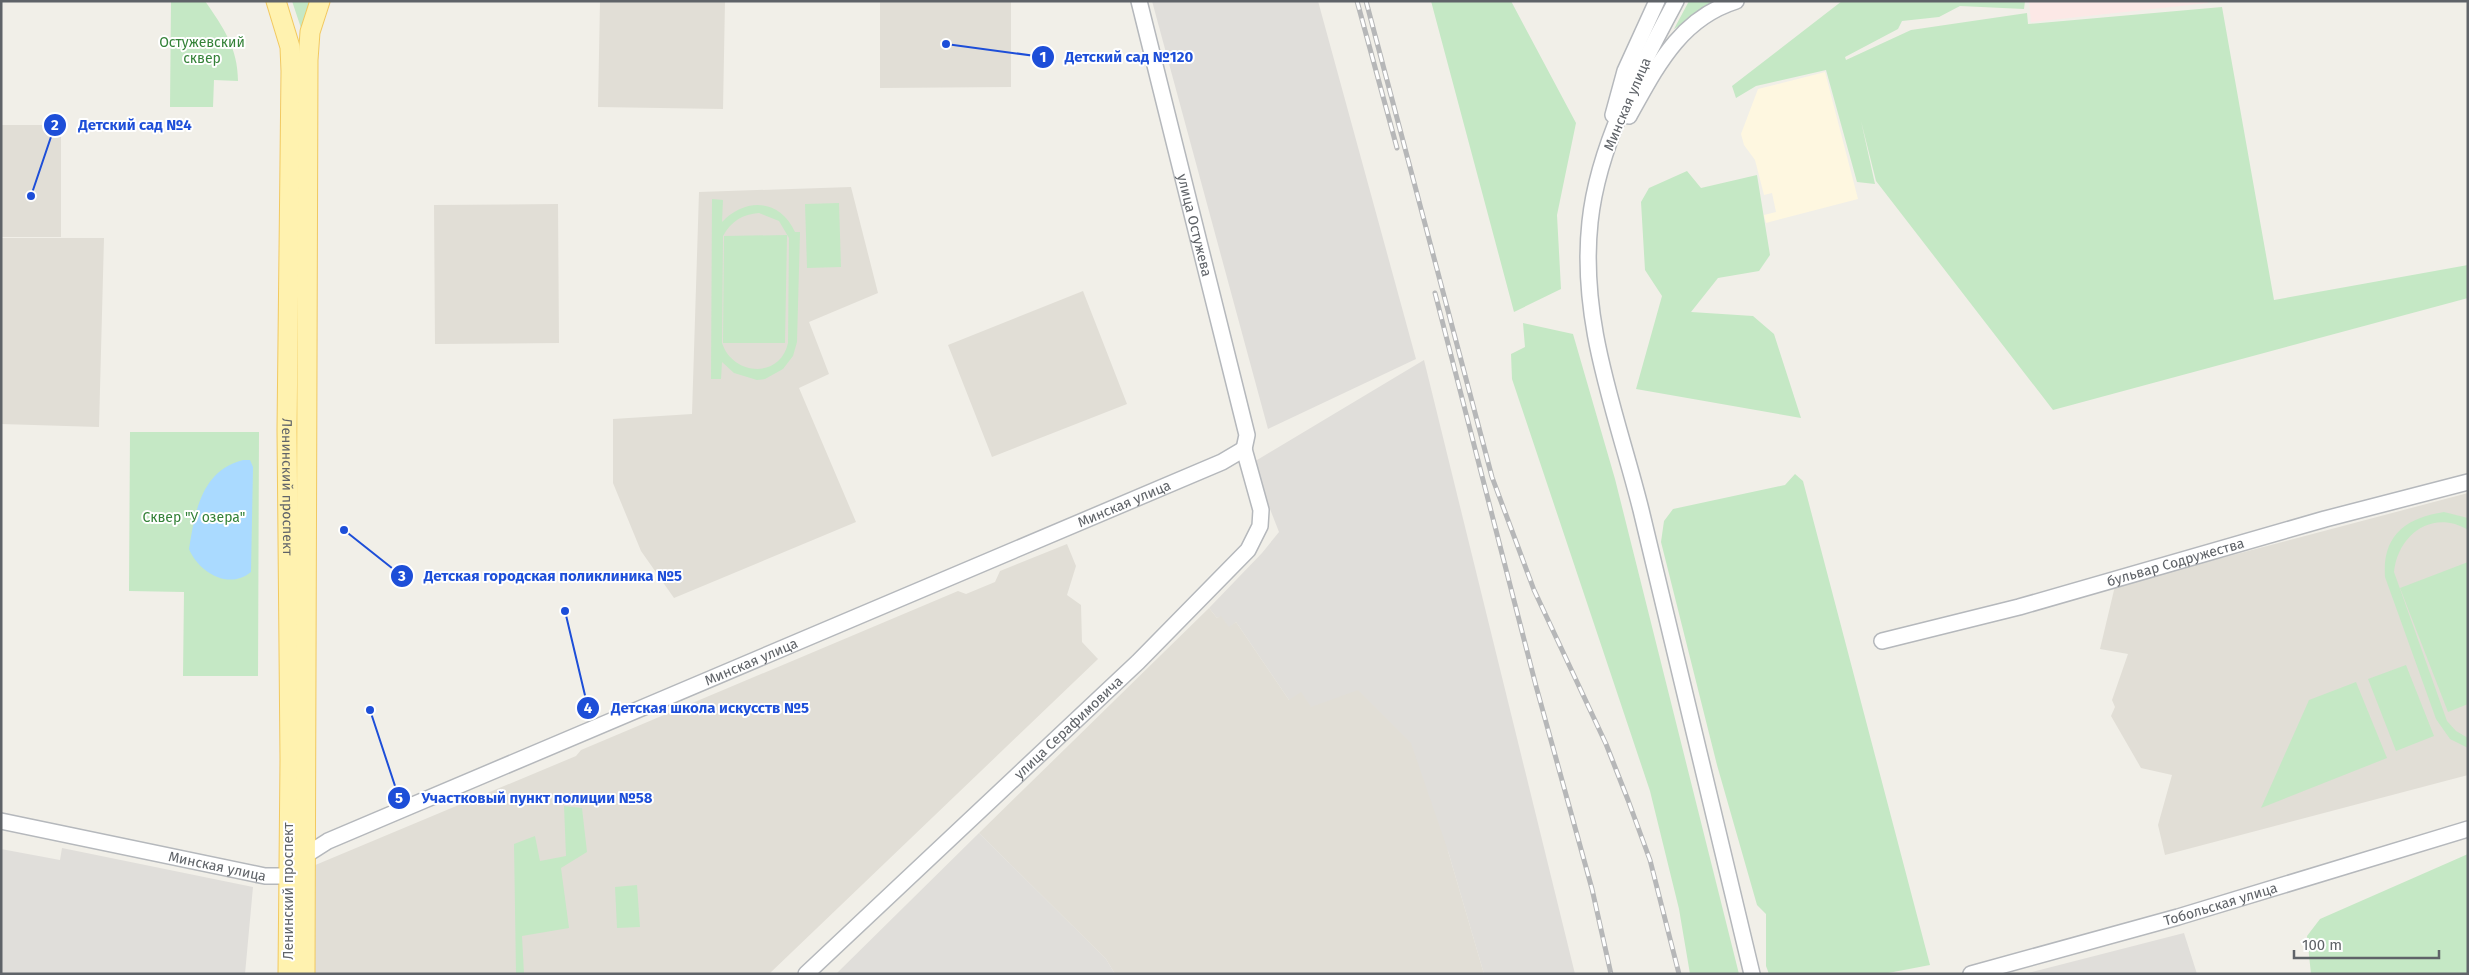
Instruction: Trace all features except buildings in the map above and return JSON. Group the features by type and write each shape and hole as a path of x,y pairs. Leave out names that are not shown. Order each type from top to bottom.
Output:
{"main road":[{"name":"Ленинский проспект","path":"276,1 290,47 291,71 288,430 288,974"},
{"name":"Ленинский проспект","path":"305,974 308,60 310,32 320,1"}],"street":[{"name":"улица Остужева","path":"1139,1 1247,435 1244,449"},
{"path":"1602,163 1625,71 1657,1"},
{"name":"Минская улица","path":"1676,1 1632,87 1602,163 1592,211 1589,256 1594,339 1637,496 1752,974"},
{"path":"1602,163 1673,43 1698,19 1736,1"},
{"name":"Минская улица","path":"1,821 265,876 288,876 306,855 328,841 1222,462 1244,449"},
{"name":"улица Серафимовича","path":"806,974 1138,662 1248,550 1260,526 1261,510 1244,449"},
{"name":"бульвар Содружества","path":"1882,641 2019,607 2325,519 2468,482"},
{"name":"Тобольская улица","path":"1971,974 2178,917 2468,829"}],"shaded area":[{"path":"600,1 725,1 723,109 598,107"},
{"path":"880,1 1011,1 1011,87 880,88"},
{"path":"1152,1 1318,1 1416,359 1268,429"},
{"path":"2029,1 2208,1 2208,3 2031,22"},
{"path":"1825,72 1858,199 1766,223 1764,215 1776,212 1772,193 1764,195 1755,160 1744,145 1741,134 1758,89"},
{"path":"1,125 61,125 61,237 1,237"},
{"path":"851,187 878,293 809,322 829,374 799,388 856,522 674,598 641,551 613,483 613,419 692,414 699,192"},
{"path":"558,204 559,343 435,344 434,205"},
{"path":"1,238 104,238 99,427 1,424"},
{"path":"1083,291 1127,404 992,457 948,345"},
{"path":"1424,360 1575,974 1484,974 1448,851 1310,707 1289,700 1236,622 1229,628 1221,617 1217,618 1209,608 1262,553 1279,532 1252,463"},
{"path":"2468,493 2468,775 2165,855 2158,825 2172,775 2141,768 2111,716 2115,707 2112,700 2128,654 2100,649 2115,586"},
{"path":"1067,544 1076,566 1067,595 1081,605 1082,642 1098,659 769,974 309,974 313,866 576,756 581,750 958,591 966,594 995,582 1000,571"},
{"path":"1209,608 1217,618 1221,616 1229,627 1236,622 1289,700 1301,692 1311,707 1358,690 1411,743 1448,851 1484,974 1115,974 1106,959 979,833"},
{"path":"979,833 1106,959 1115,974 836,974"},
{"path":"62,848 253,887 245,974 1,974 1,849 60,860"},
{"path":"2184,933 2197,974 2024,974"}],"green space":[{"name":"Остужевский сквер","path":"171,1 205,1 223,29 232,48 238,81 214,80 213,107 170,107"},
{"path":"292,1 312,1 302,31"},
{"path":"1431,1 1511,1 1576,123 1557,215 1561,289 1514,312"},
{"path":"1689,1 1721,1 1674,29"},
{"path":"1842,1 2025,1 2024,9 1960,6 1939,17 1902,21 1898,29 1845,57 1846,60 1911,30 2027,13 2028,24 2222,7 2274,300 2468,265 2468,298 2053,410 1876,181 1861,121 1875,184 1857,182 1826,70 1756,86 1736,98 1732,86"},
{"path":"1687,171 1701,188 1757,175 1770,255 1759,271 1718,278 1691,312 1753,316 1774,334 1801,418 1636,389 1662,296 1645,270 1641,202 1649,188"},
{"path":"712,199 723,200 722,222 741,208 762,205 772,208 789,221 795,232 800,232 797,342 793,356 783,369 765,379 757,380 734,373 722,362 721,379 711,379","holes":["759,213 779,221 789,238 788,343 783,355 776,363 767,368 756,369 736,362 728,354 722,343 723,236 734,222 748,215"]},
{"path":"839,203 841,267 807,268 805,204"},
{"path":"787,235 785,343 723,343 724,236"},
{"path":"1523,323 1573,334 1615,479 1739,974 1690,974 1679,909 1650,791 1512,379 1511,354 1525,347"},
{"name":"Сквер \"У озера\"","path":"130,432 259,432 258,676 183,676 184,592 129,591"},
{"path":"1795,474 1803,481 1930,965 1883,974 1769,974 1766,966 1766,914 1757,905 1717,765 1661,542 1664,521 1673,509 1785,485"},
{"path":"2444,512 2468,518 2468,530 2455,524 2442,522 2430,524 2419,529 2402,546 2394,572 2447,721 2456,731 2468,738 2468,748 2450,739 2436,719 2385,577 2385,562 2388,550 2392,540 2399,531 2418,519"},
{"path":"2468,562 2468,704 2448,712 2400,588"},
{"path":"2406,665 2434,736 2396,751 2368,679"},
{"path":"2356,682 2387,758 2261,808 2309,700"},
{"path":"564,806 582,808 587,852 561,868 569,928 522,936 524,974 516,974 514,844 535,836 540,861 566,856"},
{"path":"2468,854 2468,974 2311,974 2307,936 2320,919"},
{"path":"637,885 640,927 617,928 615,887"}],"water":[{"path":"243,460 250,460 253,467 251,572 233,580 224,579 215,576 199,565 189,549 198,507 209,483 229,465"}],"railway":[{"path":"1357,1 1397,148"},
{"path":"1366,1 1492,477 1534,590 1606,744 1628,800 1650,860 1679,974"},
{"path":"1435,293 1536,686 1592,889 1611,974"}],"place":[{"name":"Детский сад №120","path":"946,44"},
{"name":"Детский сад №4","path":"31,196"},
{"name":"Детская городская поликлиника №5","path":"344,530"},
{"name":"Детская школа искусств №5","path":"565,611"},
{"name":"Участковый пункт полиции №58","path":"370,710"}]}
